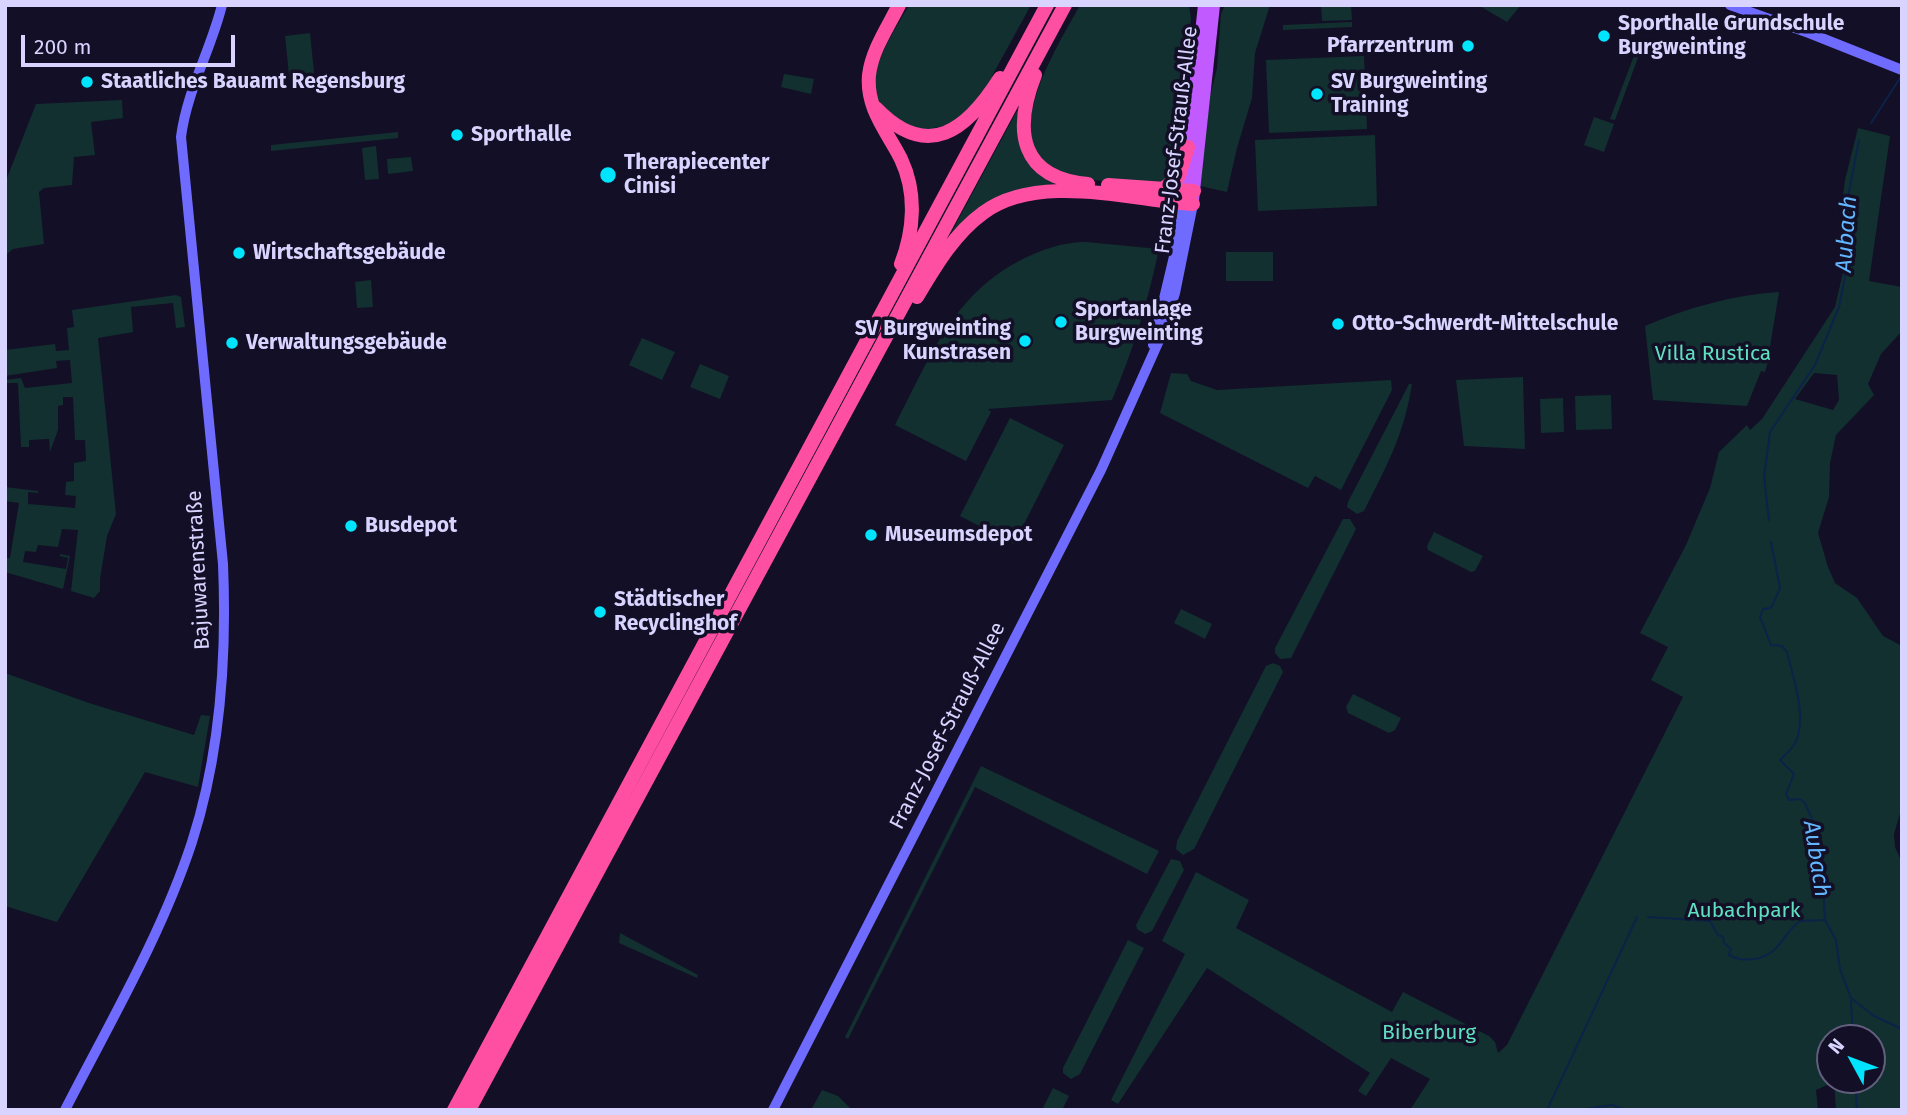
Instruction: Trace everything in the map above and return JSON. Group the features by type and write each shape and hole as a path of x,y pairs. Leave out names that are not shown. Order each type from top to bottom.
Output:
{"highway":[{"path":"876,326 876,313 899,269 906,248 912,207 909,183 902,161 878,121 869,88 871,64 899,5"},
{"path":"454,1110 1047,5"},
{"path":"469,1110 1065,5"},
{"path":"1072,5 1038,67 1031,86 1022,121 1026,148 1042,169 1064,181 1163,189 1189,197"},
{"path":"871,102 886,118 906,132 928,136 951,131 977,109 1015,54 1029,41"},
{"path":"1163,189 1179,176 1188,147"},
{"path":"895,320 911,308 963,230 1000,203 1035,193 1189,197"}],"main road":[{"path":"1198,5 1200,24"},
{"name":"Franz-Josef-Strauß-Allee","path":"1189,197 1188,147 1200,24 1212,7"},
{"name":"Franz-Josef-Strauß-Allee","path":"1189,197 1212,7"}],"street":[{"name":"Bajuwarenstraße","path":"65,1110 164,915 192,842 203,804 221,704 225,608 223,564 181,137 189,95 222,5"},
{"path":"1730,5 1897,68"},
{"name":"Franz-Josef-Strauß-Allee","path":"773,1110 1101,470 1150,358 1189,197"}],"green space":[{"path":"909,5 1031,5 992,76 994,78 973,106 951,124 916,132 884,111 877,99 875,85 881,57"},
{"path":"1080,5 1189,5 1191,19 1181,151 1176,171 1160,184 1068,176 1040,158 1031,139 1031,117 1037,92 1047,67"},
{"path":"1225,5 1270,5 1255,53 1252,98 1227,192 1200,186 1210,96 1217,68 1221,14"},
{"path":"1321,5 1351,5 1352,20 1322,21"},
{"path":"1478,5 1521,5 1507,22"},
{"path":"1352,22 1352,27 1283,30 1283,25"},
{"path":"310,33 315,82 290,85 285,36"},
{"path":"1635,53 1639,55 1615,120 1610,119"},
{"name":"SV Burgweinting Training","path":"1364,56 1367,129 1269,133 1266,60"},
{"path":"784,74 814,79 811,94 781,87"},
{"path":"122,100 123,118 91,122 95,155 74,157 72,185 44,188 39,192 44,244 13,249 6,255 5,291 5,183 36,104"},
{"path":"1019,107 1019,132 1023,152 1034,168 1055,183 987,204 951,233"},
{"path":"1594,117 1614,124 1604,152 1584,145"},
{"name":"Aubachpark","path":"1858,128 1890,136 1869,281 1902,287 1902,331 1881,354 1868,384 1874,395 1836,435 1830,463 1829,497 1818,533 1835,583 1857,598 1883,636 1902,646 1902,807 1894,834 1895,847 1902,863 1902,1110 1836,1110 1835,1094 1886,1094 1886,1024 1816,1024 1818,1110 1410,1110 1430,1079 1391,1058 1366,1096 1358,1091 1370,1073 1207,968 1118,1104 1111,1100 1185,954 1162,941 1196,872 1249,900 1236,928 1392,1012 1403,992 1489,1036 1495,1042 1498,1053 1507,1045 1683,697 1651,680 1668,647 1640,633 1686,545 1710,488 1719,452 1747,425 1750,430 1762,419 1835,307 1847,255 1843,196","holes":["1814,373 1837,375 1839,400 1833,410 1795,399"]},
{"path":"398,132 398,138 271,151 271,145"},
{"path":"1375,135 1377,206 1258,211 1255,140"},
{"path":"376,146 379,179 365,180 362,148"},
{"path":"411,157 413,171 388,174 387,159"},
{"name":"Sportanlage Burgweinting","path":"1086,242 1159,249 1139,326 1112,400 988,409 991,412 966,461 895,425 944,332 976,293 996,276 1027,257 1060,245"},
{"path":"1226,252 1273,252 1273,281 1226,281"},
{"path":"371,280 373,307 357,308 355,282"},
{"name":"Villa Rustica","path":"1779,292 1767,365 1765,372 1761,371 1747,406 1653,400 1645,326 1710,303"},
{"path":"176,295 181,297 185,327 176,328 173,303 131,307 133,332 98,338 116,514 107,536 100,591 94,598 71,591 78,530 62,529 58,547 38,545 36,552 25,551 23,562 66,569 68,558 60,554 70,556 63,589 5,572 5,558 10,558 19,503 5,501 5,487 38,491 28,492 28,504 75,508 76,496 65,495 66,482 74,481 74,463 86,461 85,440 75,440 73,397 63,397 63,405 58,406 58,430 50,452 49,439 29,440 29,447 21,447 18,383 6,383 5,389 5,380 21,378 25,388 72,383 70,360 56,361 57,368 5,376 5,350 55,344 56,351 69,350 67,328 74,327 72,310"},
{"path":"642,338 675,352 662,380 629,365"},
{"path":"700,364 729,376 720,399 690,387"},
{"path":"1171,373 1187,374 1191,381 1217,390 1391,380 1392,390 1341,490 1315,476 1308,488 1160,413"},
{"path":"1523,377 1525,449 1464,446 1456,380"},
{"path":"1409,384 1412,384 1409,402 1394,449 1364,511 1357,514 1347,507 1348,502"},
{"path":"1611,395 1612,429 1576,430 1575,396"},
{"path":"1563,398 1564,432 1541,433 1540,399"},
{"path":"1010,418 1064,445 1014,544 960,516"},
{"path":"1343,519 1350,519 1356,529 1291,658 1280,659 1275,648"},
{"path":"1434,532 1483,556 1475,571 1471,572 1428,550 1427,546"},
{"path":"1181,609 1212,624 1205,639 1174,623"},
{"path":"1273,663 1280,666 1283,672 1194,849 1183,855 1176,849 1177,841 1266,666"},
{"path":"5,673 89,703 194,735 201,715 210,716 198,787 145,772 57,922 5,906"},
{"path":"1353,694 1401,718 1395,730 1389,733 1348,713 1346,707"},
{"path":"981,766 1159,851 1147,874 975,787 848,1039 845,1037"},
{"path":"1171,859 1180,861 1184,870 1152,931 1145,934 1137,929 1136,925"},
{"path":"620,933 698,975 697,978 619,943"},
{"path":"1128,940 1144,948 1080,1074 1071,1079 1063,1073 1063,1068"},
{"path":"1053,1088 1069,1096 1062,1110 1042,1110"},
{"path":"822,1090 838,1096 852,1110 811,1110"}],"waterway":[{"name":"Aubach","path":"1871,123 1902,75"},
{"name":"Aubach","path":"1769,520 1764,477 1770,432 1815,365 1839,307 1849,256 1847,202 1859,140"},
{"name":"Aubach","path":"1771,542 1780,588 1771,608 1763,609 1760,617 1771,645 1782,646 1787,652 1798,695 1800,717 1796,742 1780,760 1794,774 1786,794 1789,800 1800,799 1805,803 1812,819 1822,867 1825,920 1836,940 1840,969 1851,998 1874,1016 1902,1029"},
{"path":"1547,1110 1637,917"},
{"path":"1648,917 1710,921 1731,949 1729,955 1738,959 1764,957 1776,948 1800,921 1824,920"},
{"path":"1851,1001 1852,1024"},
{"path":"1856,1094 1857,1110"},
{"path":"1580,1110 1612,1105 1627,1110"}],"place":[{"name":"Sporthalle Grundschule Burgweinting","path":"1604,36"},
{"name":"Pfarrzentrum","path":"1468,46"},
{"name":"Staatliches Bauamt Regensburg","path":"87,82"},
{"name":"SV Burgweinting Training","path":"1317,94"},
{"name":"Sporthalle","path":"457,135"},
{"name":"Therapiecenter Cinisi","path":"608,175"},
{"name":"Wirtschaftsgebäude","path":"239,253"},
{"name":"Sportanlage Burgweinting","path":"1061,322"},
{"name":"Otto-Schwerdt-Mittelschule","path":"1338,324"},
{"name":"SV Burgweinting Kunstrasen","path":"1025,341"},
{"name":"Verwaltungsgebäude","path":"232,343"},
{"name":"Busdepot","path":"351,526"},
{"name":"Museumsdepot","path":"871,535"},
{"name":"Städtischer Recyclinghof","path":"600,612"}],"park label":[{"name":"Biberburg","path":"1429,1033"}]}
